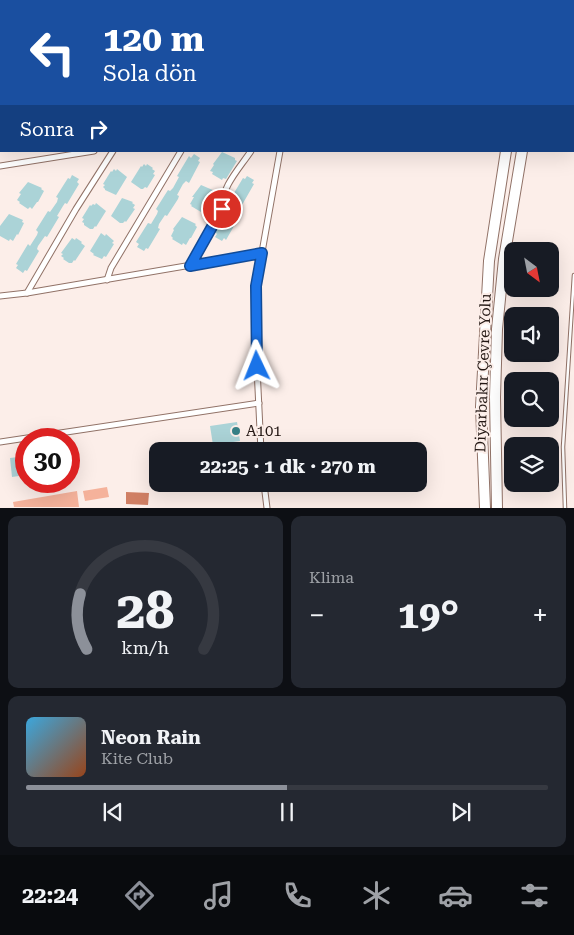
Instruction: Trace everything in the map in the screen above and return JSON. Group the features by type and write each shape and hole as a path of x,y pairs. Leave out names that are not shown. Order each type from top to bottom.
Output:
{"highway":[{"name":"Diyarbakır Çevre Yolu","path":"485,508 481,407 489,261 506,152"},
{"name":"Diyarbakır Çevre Yolu","path":"497,508 495,398 497,328 504,259 522,152"}],"street":[{"path":"0,166 88,152"},
{"path":"27,293 76,209 112,152"},
{"path":"107,280 111,268 179,152"},
{"path":"190,266 222,209 224,190 250,152"},
{"path":"261,442 256,347 256,286 280,152"},
{"path":"0,296 107,280 262,253"},
{"path":"0,442 259,402"},
{"path":"265,492 267,508"}],"lane":[{"path":"565,508 562,447 574,275"}],"shaded area":[{"path":"107,487 109,497 85,501 83,491"},
{"path":"126,492 149,493 148,505 126,504"},
{"path":"65,493 77,493 79,507 14,507 13,502"}],"building":[{"path":"222,152 235,158 237,161 226,179 223,178 222,180 210,171"},
{"path":"194,154 200,158 198,161 200,162 189,183 186,181 183,184 177,195 179,196 178,199 167,216 165,215 159,224 158,228 160,229 148,249 146,248 144,251 137,247 139,244 136,242 148,223 151,224 158,211 156,209 168,190 170,191 173,188 179,177 177,176 189,156 191,158"},
{"path":"144,164 153,168 155,171 153,174 155,175 147,188 141,189 131,182"},
{"path":"114,169 116,171 117,169 127,177 116,195 105,190 103,187 105,185 103,184"},
{"path":"72,175 79,179 77,182 79,184 67,204 65,203 63,206 47,237 45,236 38,246 37,249 39,251 27,271 25,270 23,273 16,268 18,265 16,264 28,244 30,246 37,235 38,232 36,230 48,211 50,212 57,202 58,198 56,197"},
{"path":"247,176 254,180 252,183 254,184 242,205 240,203 238,206 231,202 233,199 231,198 243,178 245,179"},
{"path":"28,182 42,188 44,191 32,209 30,207 28,209 17,200 21,194 19,193"},
{"path":"201,185 215,191 216,194 205,212 202,210 201,212 190,204 194,197 192,197"},
{"path":"122,198 133,202 135,205 133,208 135,209 126,222 120,223 111,216"},
{"path":"96,203 106,211 96,227 90,229 84,225 82,222 84,219 82,218 90,205 95,205"},
{"path":"231,211 238,215 236,218 238,219 226,240 224,238 222,241 215,237 217,234 215,232 227,213 229,214"},
{"path":"9,214 23,220 22,222 24,223 13,241 0,236 0,226"},
{"path":"182,217 196,224 197,227 186,245 183,243 182,245 172,239 171,236 173,229"},
{"path":"101,233 105,236 106,234 114,241 106,257 104,256 102,259 93,255 90,251"},
{"path":"72,238 75,240 76,238 85,246 75,261 69,263 63,259 61,256 63,254 61,253"},
{"path":"237,422 240,441 213,442 210,426"},
{"path":"15,457 15,477 12,477 10,458"}],"place":[{"name":"A101","path":"236,431"}],"route":[{"path":"222,209 190,266 262,253 256,286 257,366"}]}
